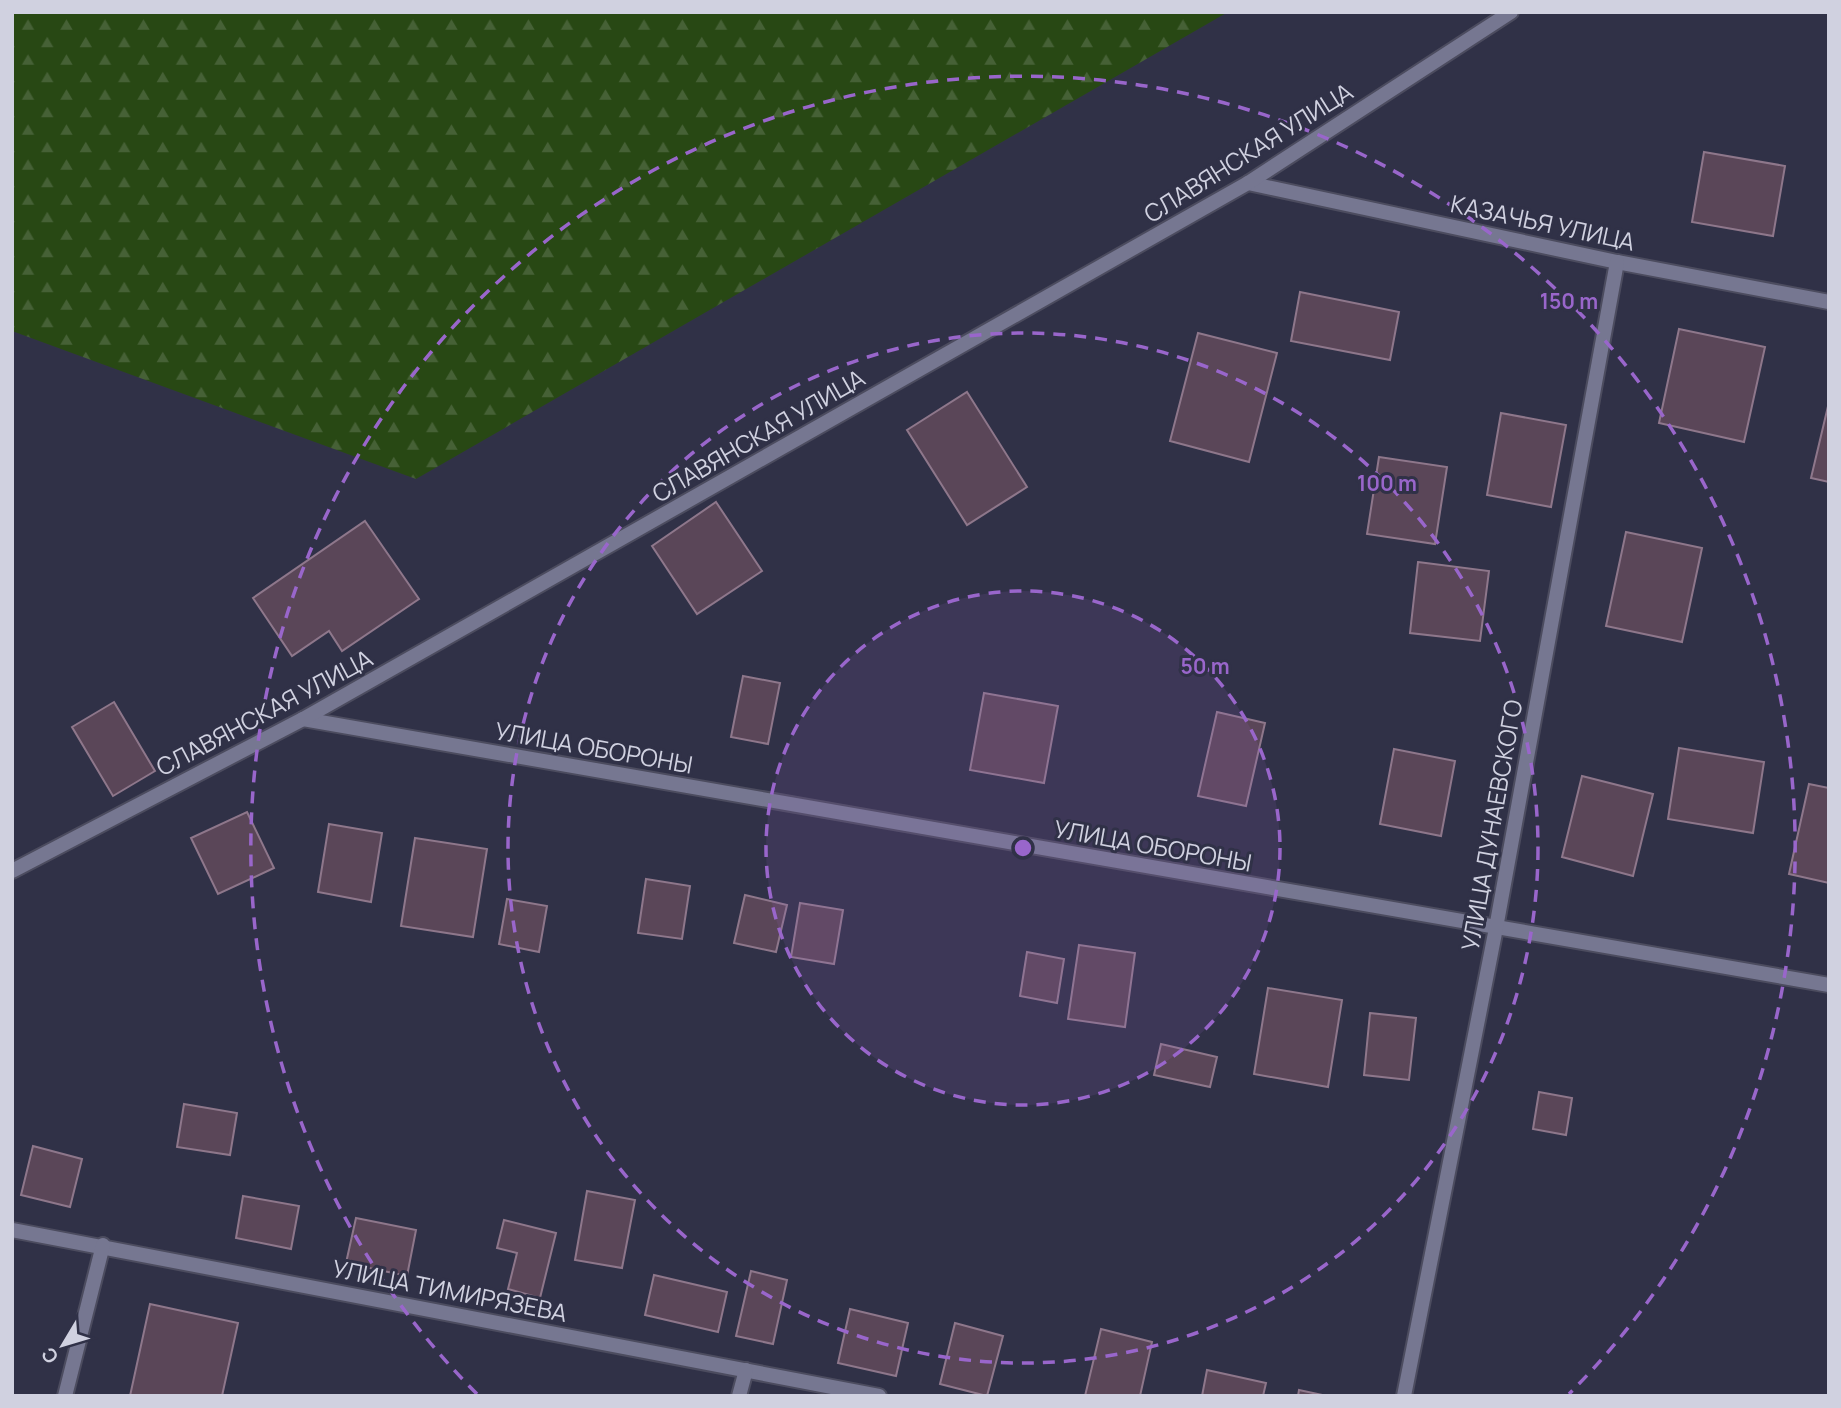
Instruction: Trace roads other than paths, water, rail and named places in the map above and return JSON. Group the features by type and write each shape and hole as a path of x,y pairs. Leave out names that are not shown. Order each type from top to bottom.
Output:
{"street":[{"name":"СЛАВЯНСКАЯ УЛИЦА","path":"12,871 303,719 1248,183 1511,12"},
{"name":"КАЗАЧЬЯ УЛИЦА","path":"1248,183 1617,262 1829,302"},
{"name":"УЛИЦА ДУНАЕВСКОГО","path":"1404,1396 1496,928 1617,262"},
{"name":"УЛИЦА ОБОРОНЫ","path":"303,719 1829,985"},
{"name":"УЛИЦА ТИМИРЯЗЕВА","path":"12,1230 103,1245 879,1396"},
{"path":"65,1396 103,1245"},
{"path":"739,1396 746,1370"}]}
